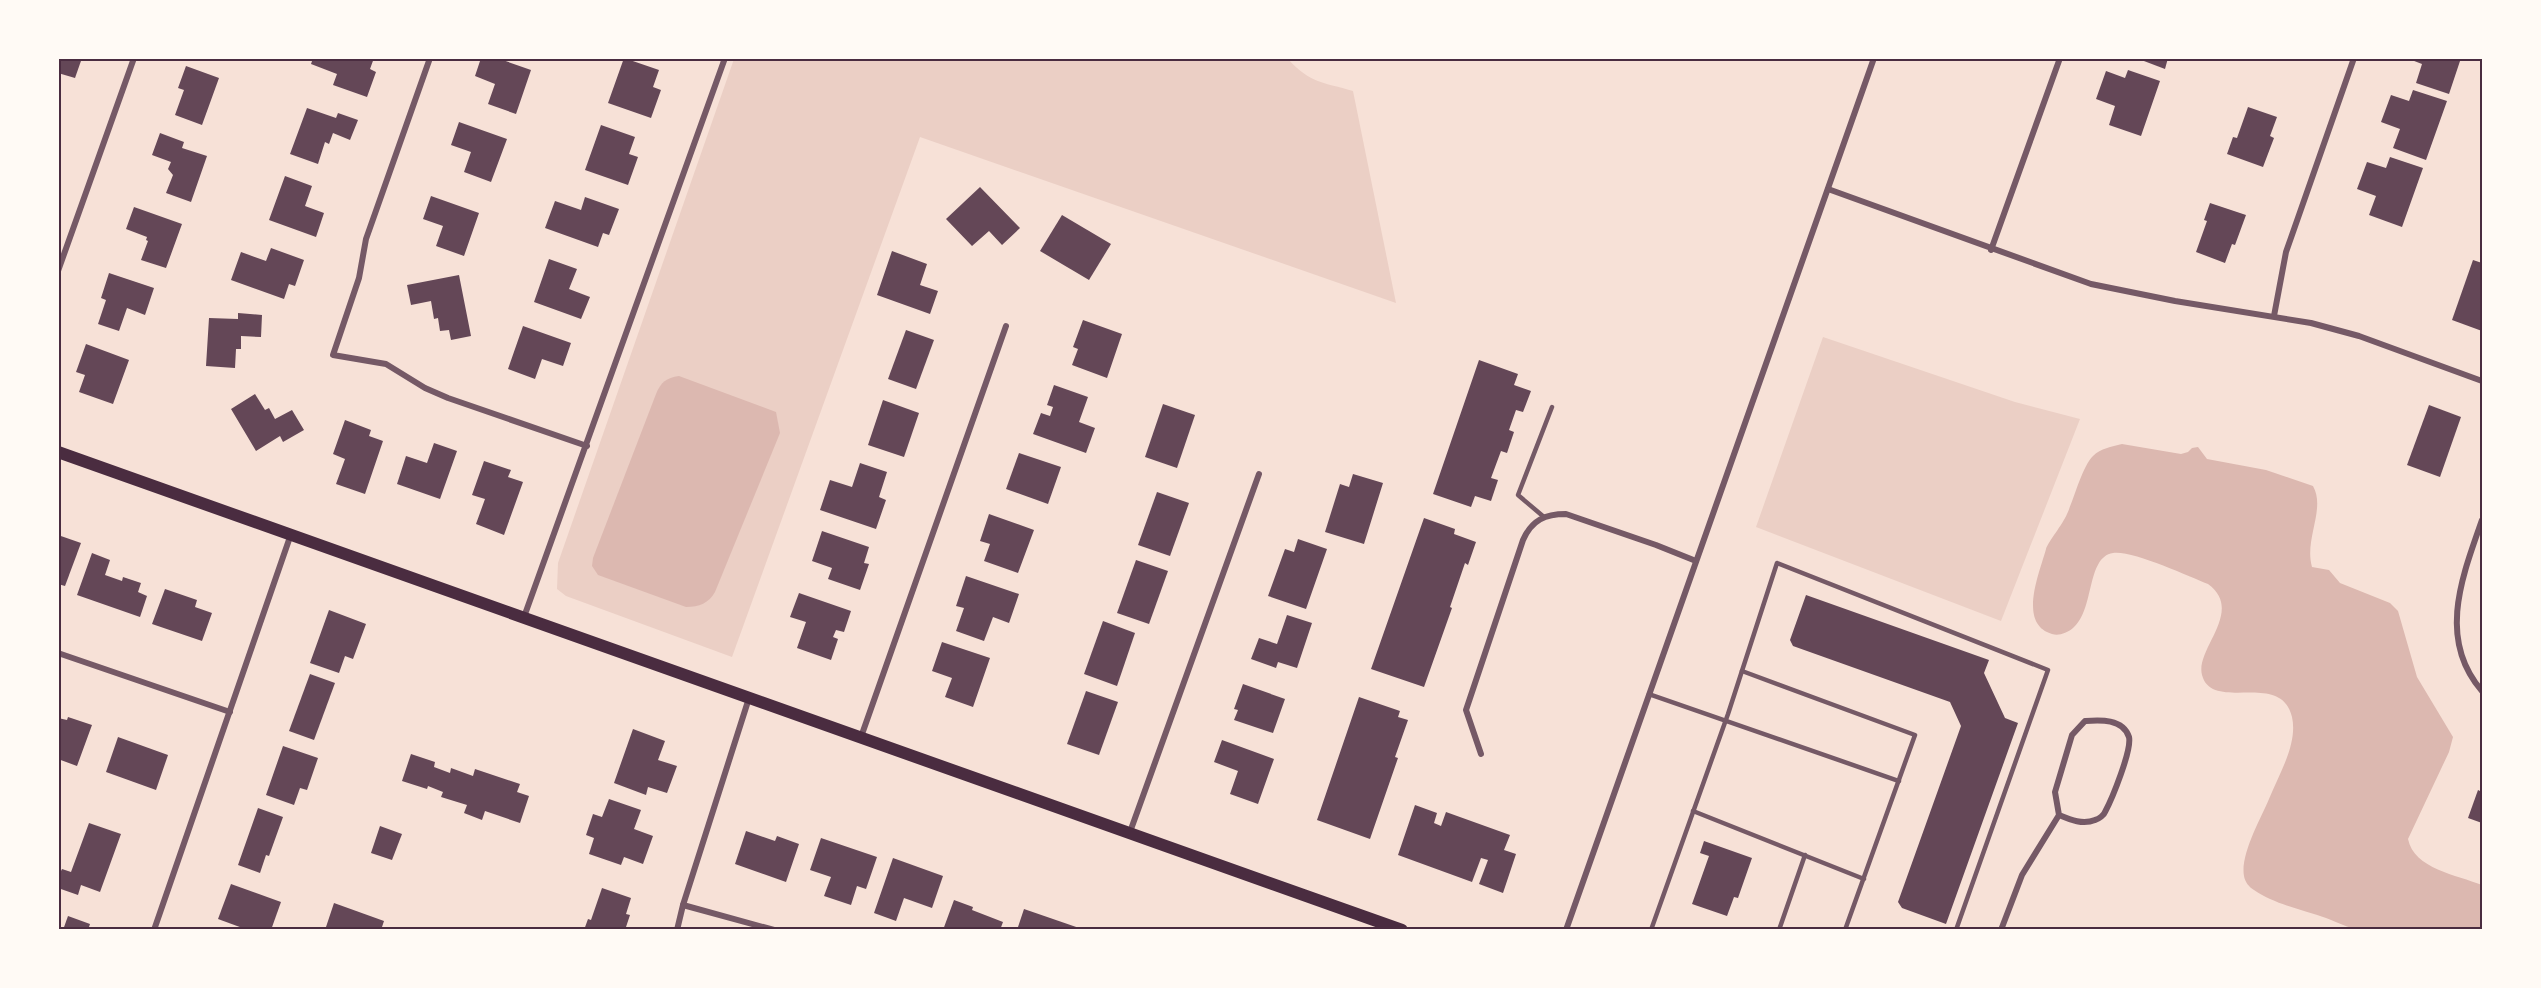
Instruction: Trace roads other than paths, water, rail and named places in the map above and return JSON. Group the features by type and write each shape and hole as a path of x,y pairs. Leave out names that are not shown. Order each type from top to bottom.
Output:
{"main road":[{"path":"58,452 1402,930"}],"street":[{"path":"58,271 134,58"},
{"path":"430,58 366,239 359,278 333,355 386,364 425,388 448,398 587,446"},
{"path":"524,617 725,58"},
{"path":"1566,930 1874,58"},
{"path":"1991,250 2060,58"},
{"path":"2274,316 2286,252 2354,58"},
{"path":"1827,189 1991,250 2091,284 2175,301 2274,316 2359,336 2482,381"},
{"path":"861,737 1006,326"},
{"path":"1130,832 1259,474"},
{"path":"1481,754 1466,710 1523,540 1534,523 1544,517 1558,514 1577,516 1696,561"},
{"path":"2482,520 2459,593 2456,626 2461,654 2471,678 2482,691"},
{"path":"154,930 291,534"},
{"path":"58,653 230,712"},
{"path":"677,930 749,697"},
{"path":"2001,930 2022,875 2059,815 2055,792 2072,735 2085,721 2107,720 2121,726 2129,737 2128,753 2105,813 2095,820 2077,822 2059,815"},
{"path":"683,905 774,930"}],"lane":[{"path":"1544,517 1518,495 1552,407"},
{"path":"1651,930 1725,722 1777,563 2048,670 1956,930"},
{"path":"1742,671 1915,735 1845,930"},
{"path":"1649,694 1899,781"},
{"path":"1694,811 1864,879"},
{"path":"1779,930 1805,855"}]}
